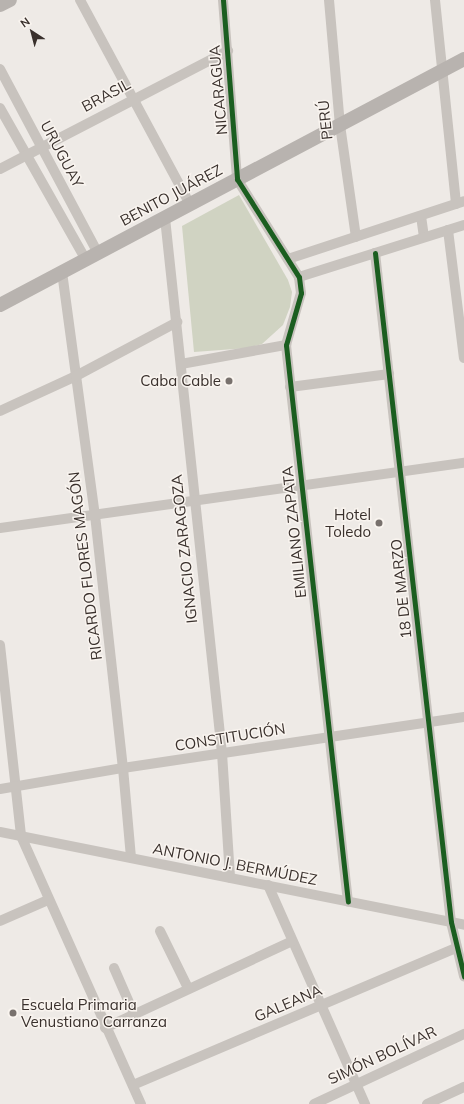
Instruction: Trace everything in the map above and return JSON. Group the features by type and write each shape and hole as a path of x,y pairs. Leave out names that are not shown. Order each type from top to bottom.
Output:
{"street":[{"path":"0,5 10,0"},
{"path":"80,0 132,99 190,204"},
{"name":"NICARAGUA","path":"222,0 228,51 238,179"},
{"name":"PERÚ","path":"329,0 340,125 356,237"},
{"path":"288,260 460,203 442,70 435,0"},
{"name":"BRASIL","path":"0,169 41,146 228,51"},
{"name":"BENITO JUÁREZ","path":"0,305 464,59"},
{"name":"URUGUAY","path":"0,68 41,146 92,256"},
{"name":"URUGUAY","path":"0,108 25,156 92,256"},
{"path":"238,179 299,277 464,225"},
{"path":"421,216 424,237"},
{"name":"IGNACIO ZARAGOZA","path":"165,218 222,753 230,878"},
{"path":"448,230 464,358"},
{"name":"18 DE MARZO","path":"375,253 427,722 451,922 456,948 464,976"},
{"name":"RICARDO FLORES MAGÓN","path":"62,272 95,515 123,768 131,858"},
{"name":"EMILIANO ZAPATA","path":"299,277 301,293 286,345 348,902"},
{"path":"0,411 76,376 177,322"},
{"path":"181,364 286,345"},
{"path":"290,387 389,374"},
{"path":"0,528 464,463"},
{"path":"0,644 17,788 21,836 48,900 141,1104"},
{"name":"CONSTITUCIÓN","path":"0,789 17,788 123,768 464,717"},
{"name":"ANTONIO J. BERMÚDEZ","path":"0,832 464,925"},
{"path":"268,885 365,1104"},
{"path":"0,921 48,900"},
{"path":"160,931 188,988"},
{"path":"106,1028 188,988 292,941"},
{"name":"GALEANA","path":"133,1085 456,948"},
{"path":"114,968 134,1014"},
{"name":"SIMÓN BOLÍVAR","path":"314,1104 464,1034"},
{"path":"428,1104 464,1087"}],"green space":[{"path":"239,195 288,280 292,292 290,307 283,325 262,344 248,348 194,352 182,226"}],"cycle path":[{"path":"223,0 237,179 299,277 301,293 286,345 348,902"},
{"path":"375,253 451,922 464,976"}],"place":[{"name":"Caba Cable","path":"229,381"},
{"name":"Hotel Toledo","path":"379,523"},
{"name":"Escuela Primaria Venustiano Carranza","path":"13,1013"}]}
